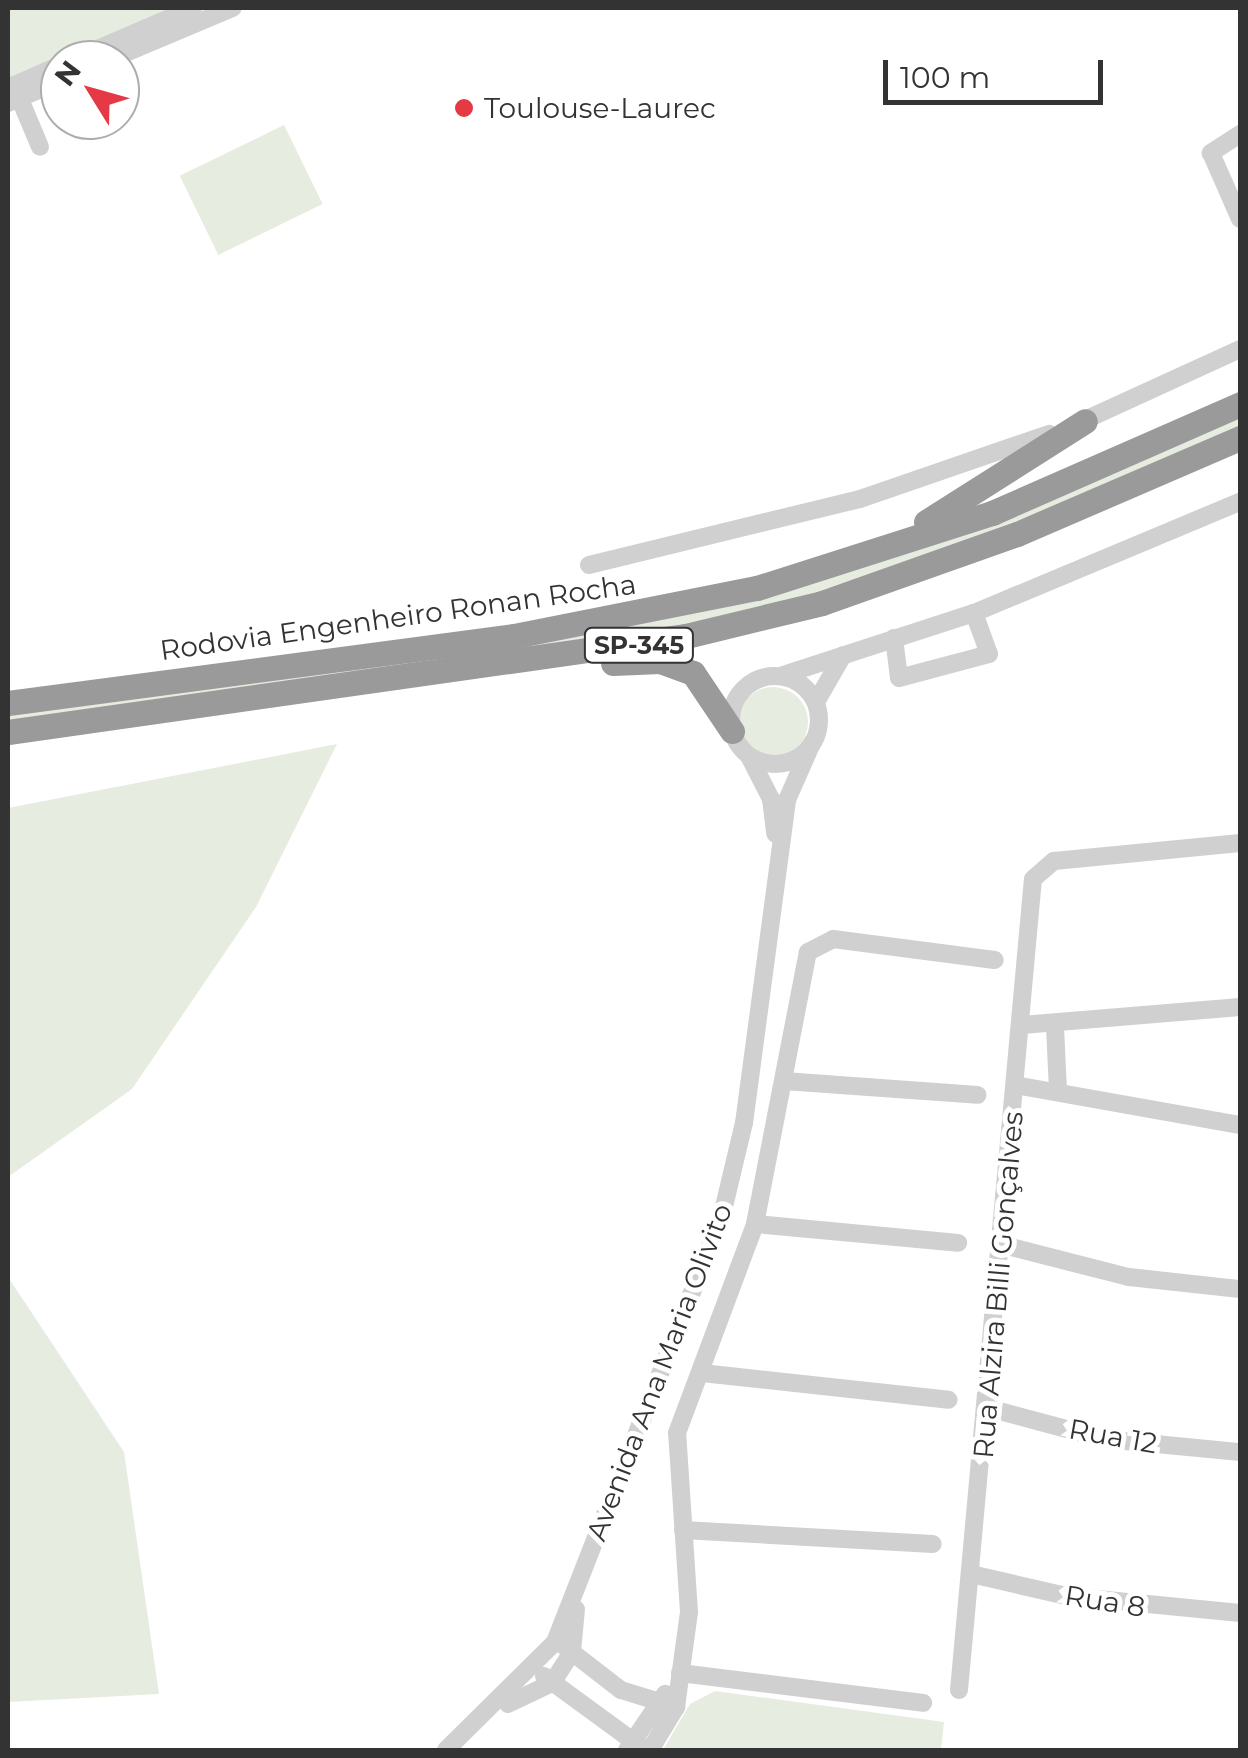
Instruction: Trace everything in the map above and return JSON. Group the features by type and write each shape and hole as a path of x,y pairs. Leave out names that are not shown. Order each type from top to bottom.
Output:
{"highway":[{"name":"Rodovia Engenheiro Ronan Rocha","path":"8,703 514,636 846,563 1008,506 1240,404"},
{"path":"846,563 954,508 1085,421"},
{"name":"SP-345","path":"8,732 518,665 822,603 1052,521 1240,438"},
{"path":"518,665 672,663 710,688 732,731"},
{"path":"8,695 127,686"}],"street":[{"path":"119,40 193,8"},
{"path":"140,47 231,8"},
{"path":"12,94 40,77"},
{"path":"12,94 40,86"},
{"path":"12,94 40,146"},
{"path":"1240,134 1210,154 1240,219"},
{"path":"589,565 860,498 1085,421 1240,349"},
{"path":"843,656 816,702 812,743 790,762 748,756 732,731 742,689 974,613 1240,502"},
{"path":"894,638 899,678 988,654 974,613"},
{"path":"783,676 816,702"},
{"name":"Avenida Ana Maria Olivito","path":"446,1750 494,1711 537,1668 555,1642 722,1215 744,1123 778,854 812,743"},
{"name":"Avenida Ana Maria Olivito","path":"748,756 771,798 778,854"},
{"name":"Rua Alzira Billi Gonçalves","path":"959,1690 988,1408 1033,880 1054,861 1240,843"},
{"name":"Avenida Ana Maria Olivito","path":"639,1748 668,1704 680,1673 689,1612 677,1433 755,1224 801,971 820,942 955,949 995,960"},
{"path":"1022,1025 1056,1027 1240,1007"},
{"path":"1056,1027 1058,1091"},
{"path":"784,1081 977,1094"},
{"path":"1015,1085 1240,1125"},
{"path":"755,1224 958,1243"},
{"path":"1002,1245 1129,1277 1240,1289"},
{"path":"702,1373 950,1400"},
{"name":"Rua 12","path":"988,1408 1104,1439 1240,1452"},
{"path":"683,1530 933,1544"},
{"name":"Rua 8","path":"972,1574 1086,1599 1240,1613"},
{"name":"Avenida Ana Maria Olivito","path":"494,1711 552,1683 572,1652 577,1591"},
{"path":"555,1642 620,1690 668,1704"},
{"path":"537,1668 639,1748"},
{"path":"680,1673 923,1703"}],"shaded area":[{"path":"8,8 174,8 101,40 40,40 40,67 8,81"},
{"path":"284,125 323,204 218,255 180,176"},
{"path":"1240,414 1240,429 1141,474 843,586 694,625 8,724 8,710 693,611"},
{"path":"773,687 798,697 808,722 798,747 773,757 748,747 738,722 748,697"},
{"path":"337,744 256,907 132,1089 8,1177 8,808"},
{"path":"8,1277 124,1452 159,1694 8,1702"},
{"path":"715,1691 944,1722 941,1750 663,1750 690,1704"}],"place":[{"name":"Toulouse-Laurec","path":"464,108"}]}
